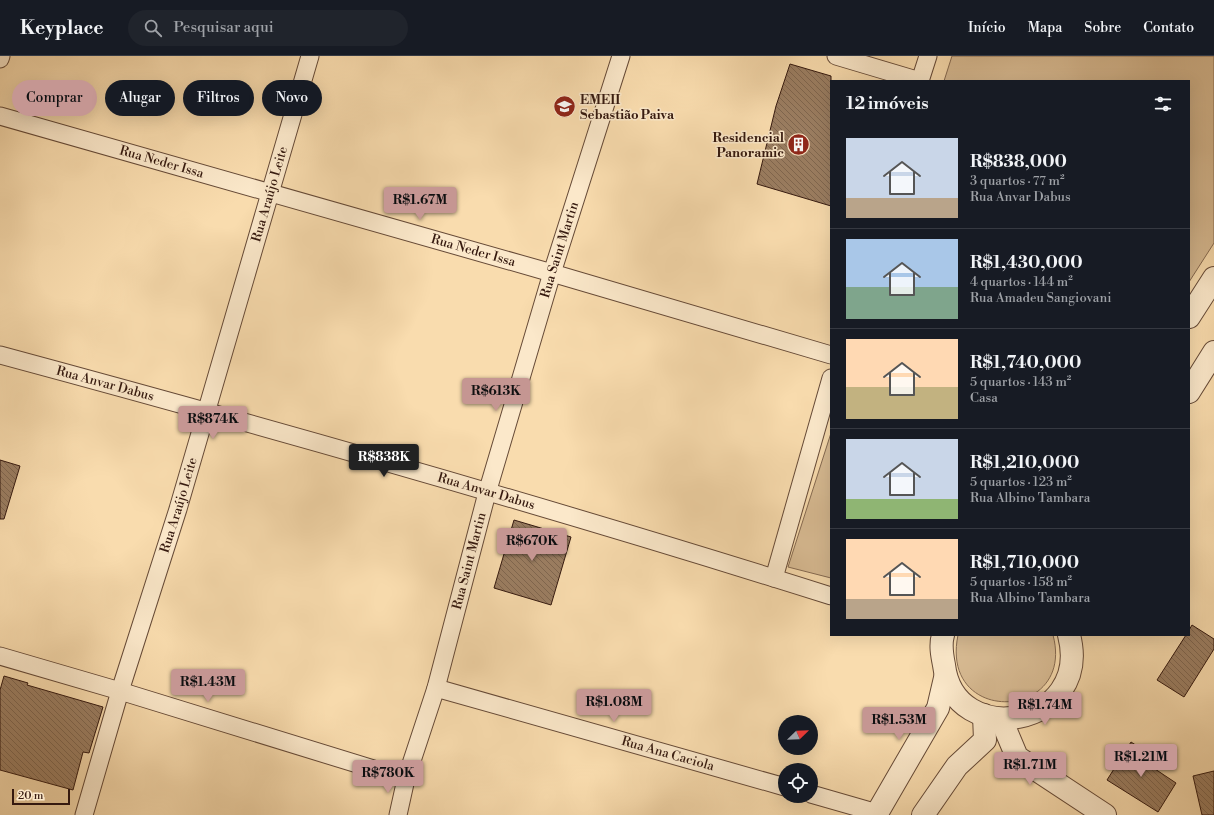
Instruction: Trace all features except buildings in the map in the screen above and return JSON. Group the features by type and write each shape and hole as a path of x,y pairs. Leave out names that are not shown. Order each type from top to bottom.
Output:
{"street":[{"name":"Rua Araújo Leite","path":"84,815 120,691 178,509 310,56"},
{"name":"Rua Saint Martin","path":"398,815 406,779 436,688 487,493 552,273 621,56"},
{"path":"836,56 917,80"},
{"path":"920,80 928,56"},
{"name":"Rua Neder Issa","path":"0,116 830,354"},
{"path":"1190,315 1214,278"},
{"path":"1190,390 1214,352"},
{"name":"Rua Anvar Dabus","path":"0,355 206,410 830,596"},
{"path":"774,578 830,382"},
{"path":"938,638 945,678 954,694 964,703 993,717 1024,717 1044,708 1061,692 1070,671 1073,648 1070,636"},
{"path":"0,656 120,691 406,779"},
{"path":"818,796 876,814 938,708 945,678"},
{"name":"Rua Ana Caciola","path":"436,688 778,785"},
{"path":"924,815 957,766 985,740 993,717"},
{"path":"993,717 1016,757 1106,815"}],"shaded area":[{"path":"952,56 1214,56 1214,243 1190,280 1190,80 944,80"},
{"path":"830,436 830,578 788,567"},
{"path":"958,636 1053,636 1055,663 1045,684 1028,697 1007,702 986,698 968,686 958,665"}],"place":[{"name":"EMEII Sebastião Paiva","path":"564,107"},
{"name":"Residencial Panoramic","path":"799,145"}]}
